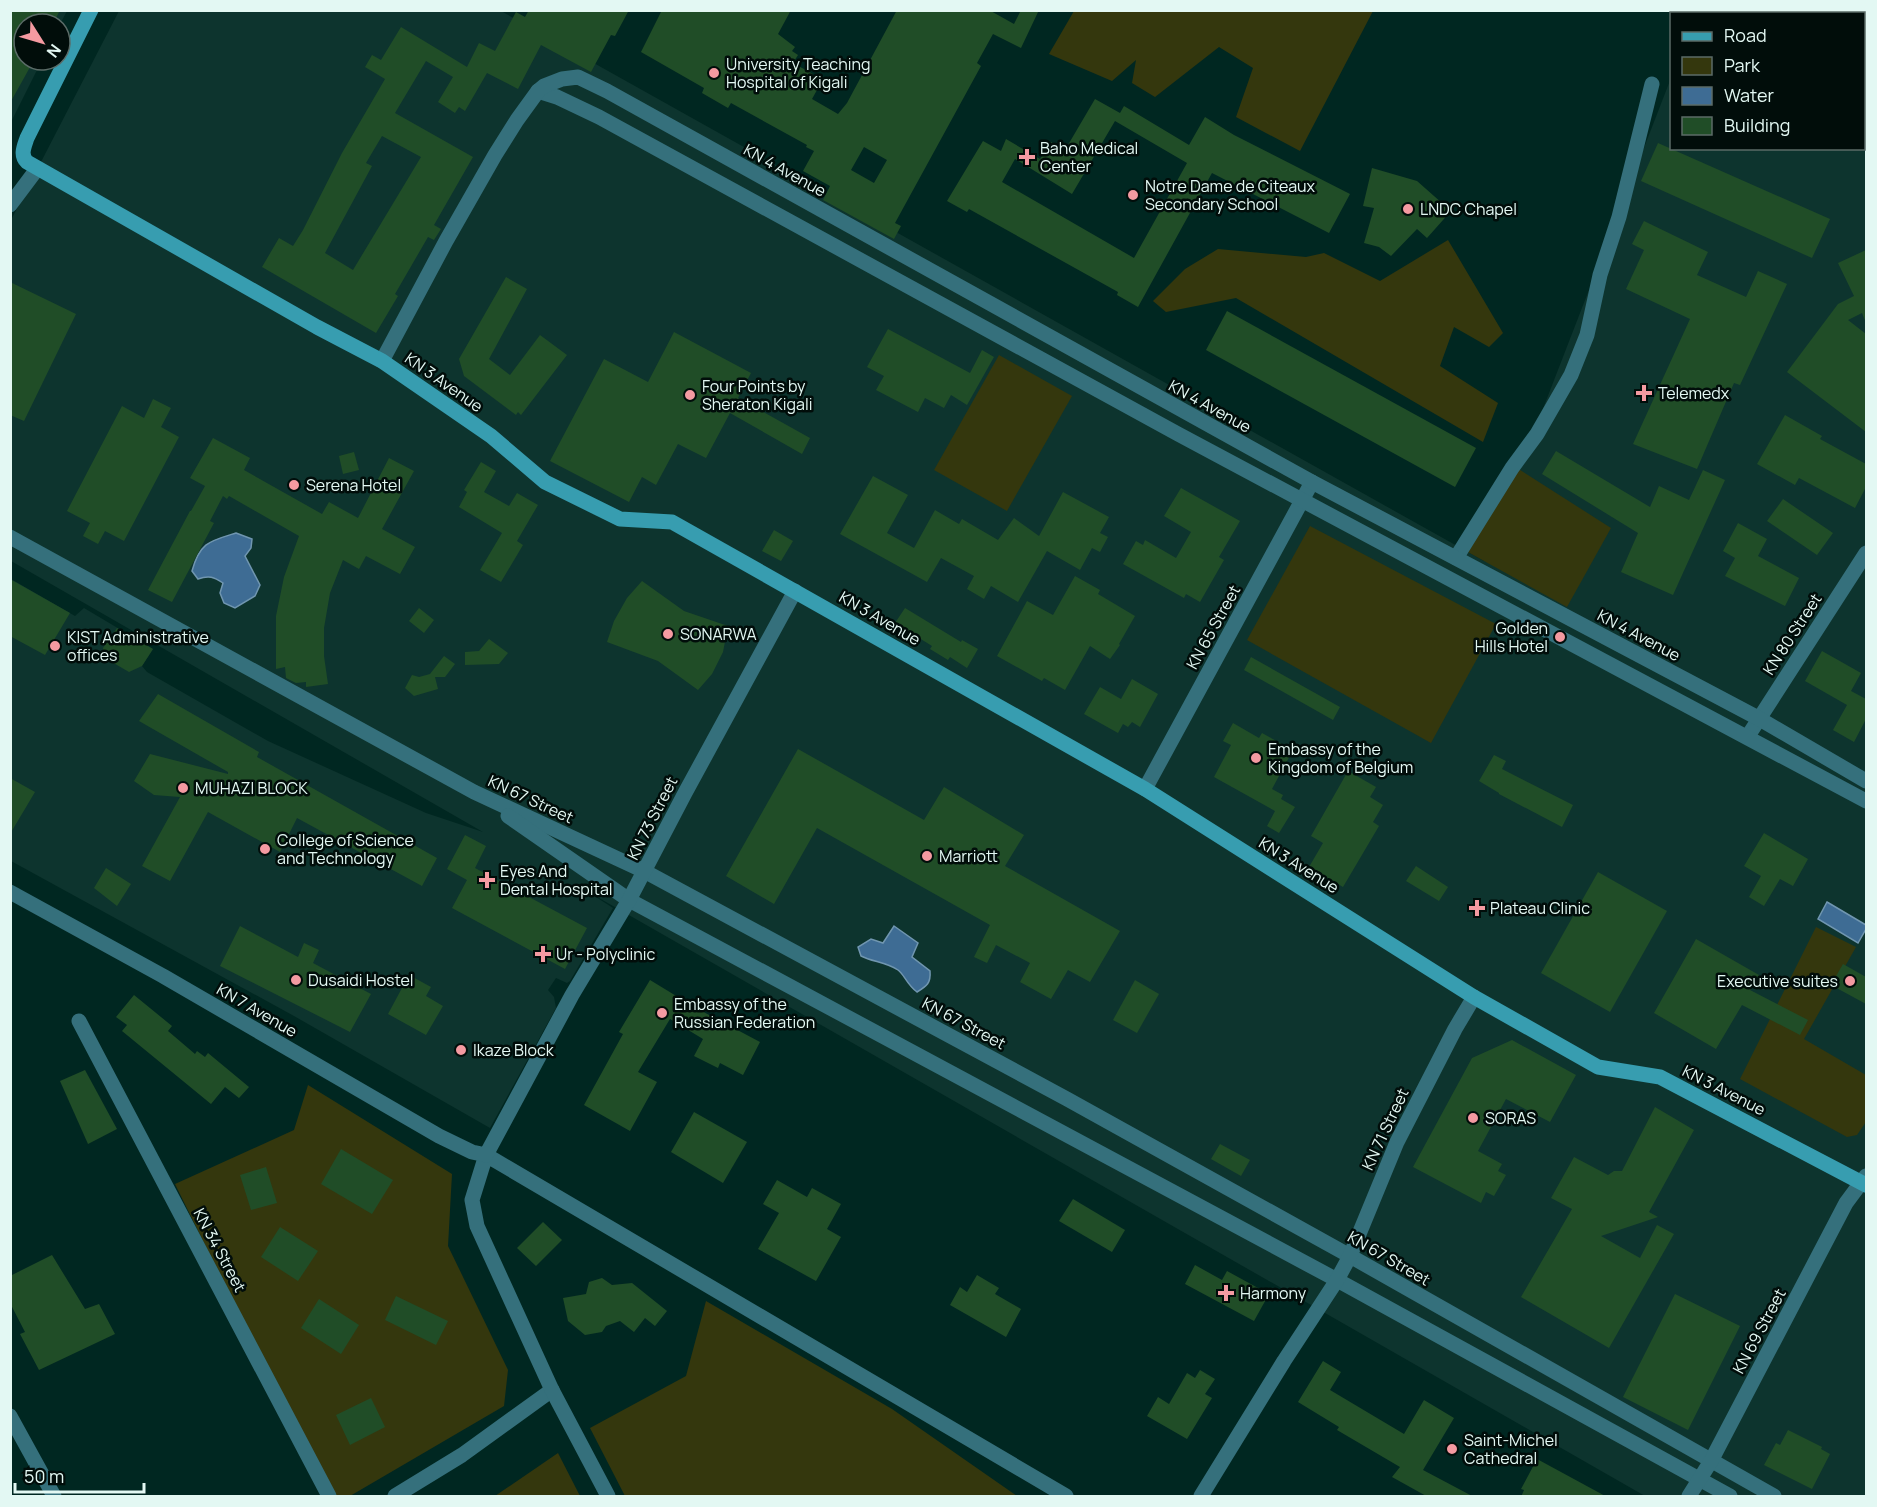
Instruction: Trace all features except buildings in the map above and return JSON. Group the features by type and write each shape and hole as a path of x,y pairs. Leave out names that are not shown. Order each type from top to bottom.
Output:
{"main road":[{"path":"37,169 23,158 22,153 43,103 91,10"},
{"name":"KN 3 Avenue","path":"37,169 317,327 382,361 491,436 545,482 620,519 672,522 1145,789 1474,997 1598,1067 1660,1077 1865,1182"}],"street":[{"name":"KN 4 Avenue","path":"382,361 489,165 517,120 544,86 562,79 579,77 1189,415 1758,718 1866,781"},
{"path":"1456,558 1512,468 1537,434 1571,375 1587,334 1600,275 1622,206 1652,84"},
{"path":"538,91 557,97 599,117 1178,434 1748,736 1866,801"},
{"path":"10,205 37,169"},
{"path":"1178,434 1189,415"},
{"name":"KN 65 Street","path":"1145,789 1312,482"},
{"path":"10,537 474,792"},
{"name":"KN 80 Street","path":"1748,736 1866,553"},
{"name":"KN 73 Street","path":"608,1497 552,1390 477,1226 472,1200 486,1155 572,995 644,871 795,591"},
{"name":"KN 67 Street","path":"474,792 644,871 1066,1099 1350,1256 1774,1497"},
{"name":"KN 67 Street","path":"474,792 628,900 1337,1280 1730,1497"},
{"name":"KN 7 Avenue","path":"10,892 163,976 439,1136 472,1152 486,1155 1066,1497"},
{"name":"KN 71 Street","path":"1201,1497 1337,1280 1350,1256 1397,1142 1474,997"},
{"name":"KN 34 Street","path":"79,1021 329,1497"},
{"name":"KN 69 Street","path":"1689,1497 1711,1461 1846,1203 1865,1182"},
{"path":"395,1497 462,1455 552,1390"},
{"path":"10,1416 54,1497"}],"shaded area":[{"path":"11,11 67,11 12,12 12,72 36,72 11,122"},
{"path":"119,11 501,11 1484,561 1670,81 1670,150 1865,150 1865,12 1698,11 1866,11 1866,1496 1645,1496 585,890 613,908 570,981 567,983 556,978 548,990 554,997 556,1008 490,1128 294,1016 11,861 11,579 75,616 84,608 153,649 142,666 147,672 268,741 426,813 483,832 11,561 11,220"}],"green space":[{"path":"1074,11 1373,11 1300,151 1236,117 1253,68 1219,47 1155,97 1132,83 1136,60 1112,81 1049,54"},
{"path":"1448,240 1503,333 1489,347 1454,327 1440,366 1498,403 1483,442 1236,298 1166,312 1153,301 1185,269 1218,249 1306,257 1324,253 1380,281"},
{"path":"999,355 1072,396 1007,511 934,470"},
{"path":"1517,468 1611,528 1567,607 1466,551"},
{"path":"1310,526 1496,624 1431,743 1247,640"},
{"path":"1816,927 1856,947 1804,1039 1866,1075 1866,1122 1857,1135 1847,1137 1740,1079"},
{"path":"308,1085 452,1174 448,1246 508,1370 504,1406 350,1496 335,1496 235,1306 175,1184 294,1130"},
{"path":"706,1301 892,1409 1017,1496 625,1496 590,1428 686,1376"},
{"path":"558,1453 580,1496 495,1496"}],"water":[{"path":"236,533 252,539 251,548 245,556 260,585 255,596 235,608 224,603 220,593 223,583 211,577 198,579 192,571 195,561 207,544"},
{"path":"1827,902 1866,925 1858,943 1818,919"},
{"path":"894,926 918,943 912,957 930,971 928,984 917,992 898,970 861,956 858,947 871,939 883,943"}],"place":[{"name":"University Teaching Hospital of Kigali","path":"714,73"},
{"name":"Baho Medical Center","path":"1027,157"},
{"name":"Notre Dame de Citeaux Secondary School","path":"1133,195"},
{"name":"LNDC Chapel","path":"1408,209"},
{"name":"Telemedx","path":"1644,393"},
{"name":"Four Points by Sheraton Kigali","path":"690,395"},
{"name":"Serena Hotel","path":"294,485"},
{"name":"SONARWA","path":"668,634"},
{"name":"Golden Hills Hotel","path":"1560,637"},
{"name":"KIST Administrative offices","path":"55,646"},
{"name":"Embassy of the Kingdom of Belgium","path":"1256,758"},
{"name":"MUHAZI BLOCK","path":"183,788"},
{"name":"College of Science and Technology","path":"265,849"},
{"name":"Marriott","path":"927,856"},
{"name":"Eyes And Dental Hospital","path":"487,880"},
{"name":"Plateau Clinic","path":"1477,908"},
{"name":"Ur - Polyclinic","path":"543,954"},
{"name":"Dusaidi Hostel","path":"296,980"},
{"name":"Executive suites","path":"1850,981"},
{"name":"Embassy of the Russian Federation","path":"662,1013"},
{"name":"Ikaze Block","path":"461,1050"},
{"name":"SORAS","path":"1473,1118"},
{"name":"Harmony","path":"1226,1293"},
{"name":"Saint-Michel Cathedral","path":"1452,1449"}]}
